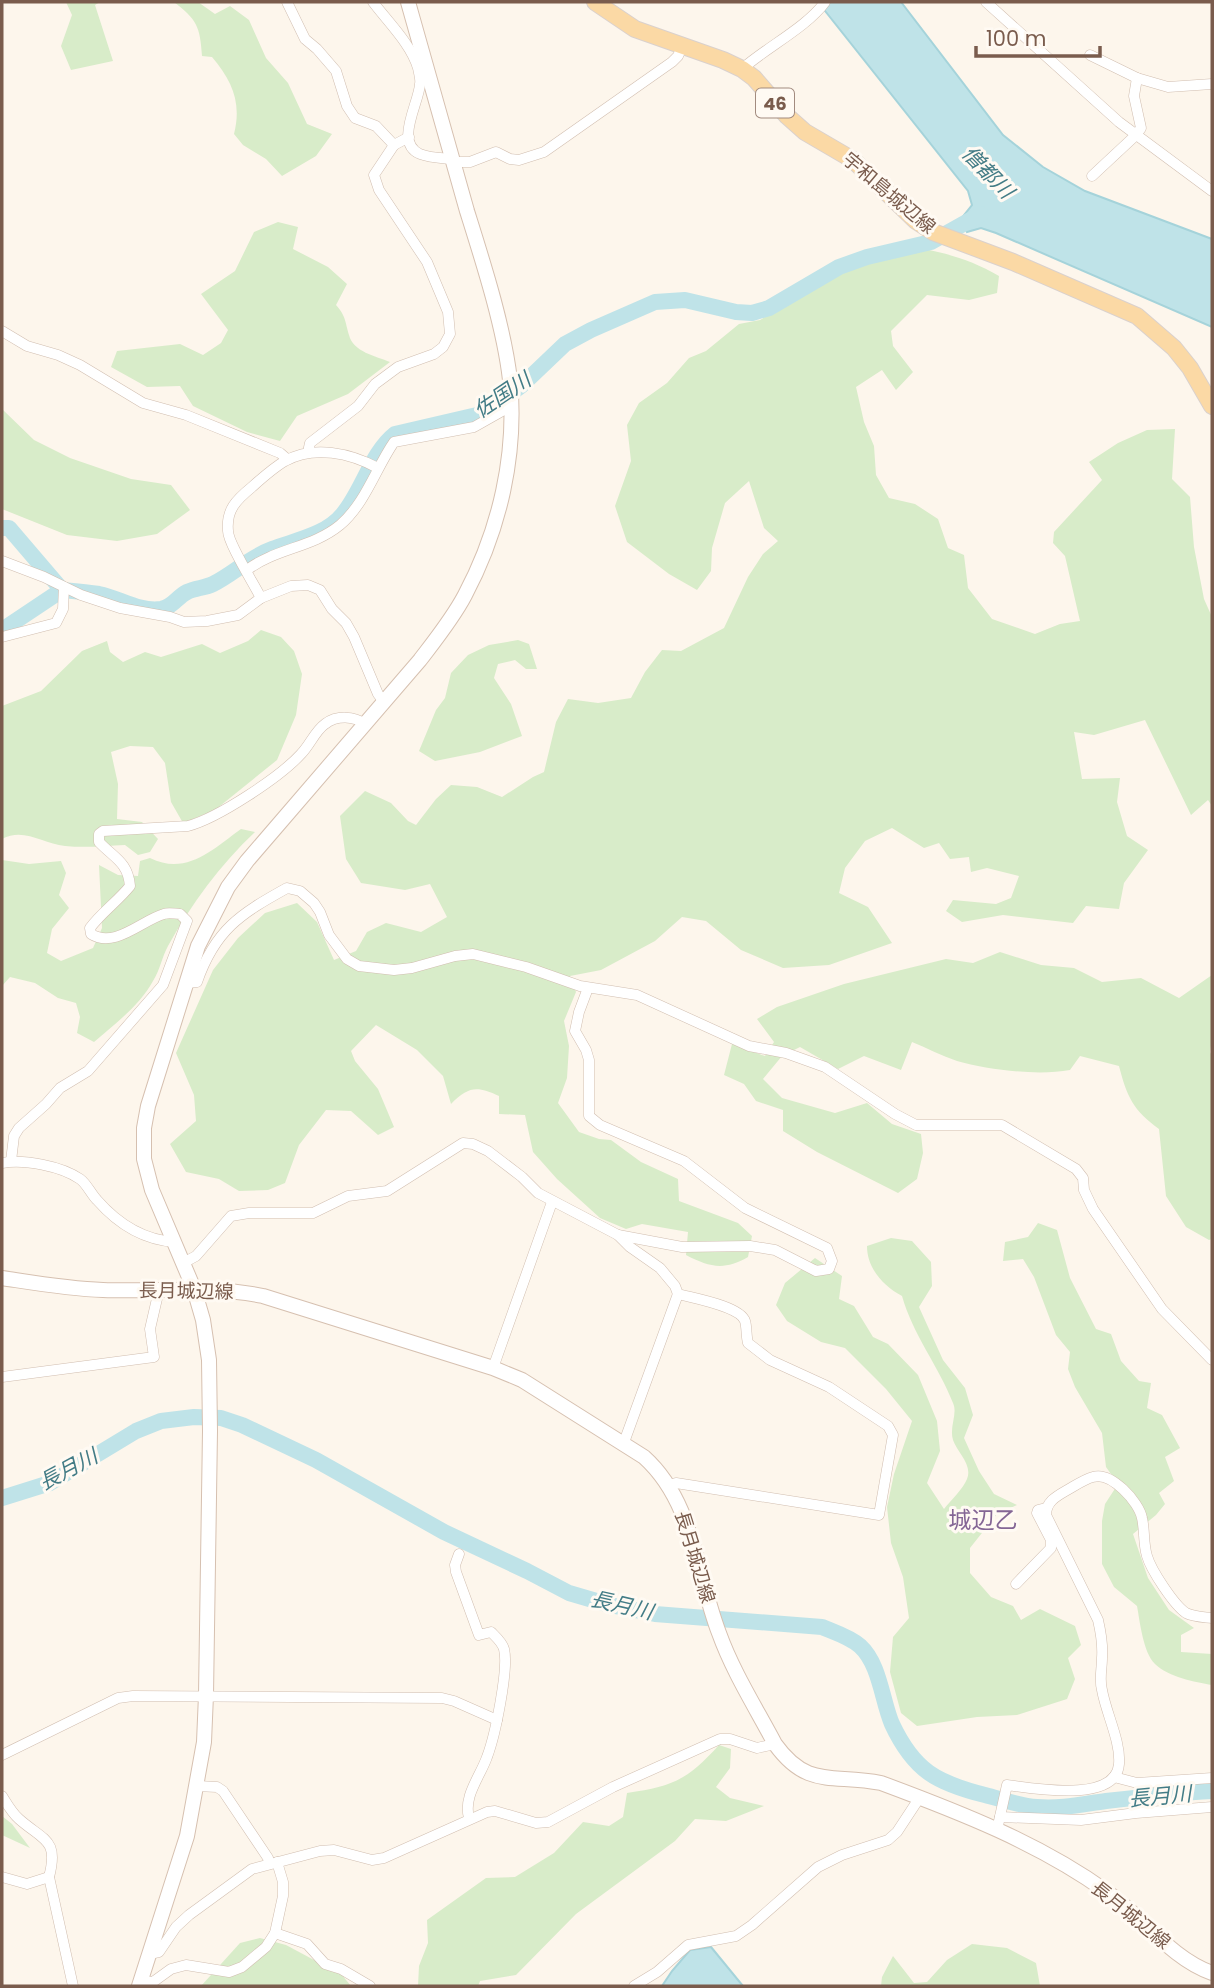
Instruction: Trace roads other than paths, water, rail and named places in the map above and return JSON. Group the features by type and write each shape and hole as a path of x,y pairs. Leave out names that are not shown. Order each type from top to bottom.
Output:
{"main road":[{"name":"宇和島城辺線","path":"596,2 635,29 742,69 754,78 796,124 853,160 916,221 942,236 1013,262 1137,316 1174,348 1190,368 1212,406"}],"street":[{"path":"287,2 305,39 336,71 347,106 355,118 376,126 394,145"},
{"path":"373,2 414,56 419,71 420,84 409,137 412,148 419,153 453,161 470,162 496,152 519,160 544,152 672,62 682,47"},
{"path":"197,1786 217,1787 223,1791 273,1863 283,1882 283,1896 275,1933 266,1947 242,1967 229,1972 186,1965 170,1969 153,1982 140,1984 187,1836 204,1742 210,1431 209,1360 203,1320 194,1289 144,1159 144,1128 148,1106 198,946 228,887 247,861 384,702 446,626 465,597 479,567 504,494 510,450 511,406 506,354 408,2"},
{"path":"986,2 1136,135 1212,191"},
{"path":"742,69 761,52 817,14 823,6"},
{"path":"1090,55 1137,78 1168,87 1212,84"},
{"path":"1092,176 1141,128 1134,96 1137,78"},
{"path":"308,452 310,443 358,405 375,384 398,367 434,354 443,347 450,334 448,312 428,262 379,190 374,174 394,145 409,137"},
{"path":"2,331 27,346 58,355 79,365 143,403 201,421 280,453 288,459"},
{"path":"247,570 263,558 299,547 340,526 353,513 394,442 474,427 511,406"},
{"path":"261,598 228,534 228,516 232,506 288,459 308,452 352,456 377,468"},
{"path":"2,561 120,608 184,622 238,615 261,598 291,586 308,584 320,590 354,637 384,702"},
{"path":"2,637 56,623 63,609 64,587"},
{"path":"175,1242 150,1240 115,1219 81,1180 38,1164 6,1162 19,1128 60,1088 88,1071 163,985 179,949 187,921 180,914 165,913 121,935 97,938 91,934 90,928 97,918 121,898 130,886 129,872 125,865 99,842 99,834 103,831 199,823 251,792 294,761 324,724 338,718 357,718 365,724"},
{"path":"186,983 197,982 215,942 236,918 287,888 300,891 314,903 329,935 347,959 359,966 394,970 473,954 526,967 588,988 637,995 749,1046 786,1053 825,1067 916,1125 1002,1125 1020,1133 1076,1169 1083,1178 1084,1190 1093,1209 1162,1309 1212,1360"},
{"path":"183,1262 196,1256 231,1216 249,1213 313,1213 348,1196 387,1191 463,1143 488,1151 538,1193 618,1235 682,1247 750,1247 775,1250 816,1271 829,1269 832,1261 827,1248 745,1208 684,1161 600,1125 589,1116 589,1060 575,1031 588,988"},
{"path":"494,1368 552,1202"},
{"path":"618,1235 660,1268 678,1294 623,1445"},
{"name":"長月城辺線","path":"2,1278 91,1290 234,1290 263,1296 494,1368 522,1380 644,1457 669,1485 683,1512 719,1634 775,1744 787,1761 804,1772 824,1778 860,1778 881,1783 1000,1820 1017,1838 1106,1891 1163,1942 1212,1973"},
{"path":"2,1377 154,1357 150,1329 159,1290"},
{"path":"669,1485 676,1483 879,1515 894,1443 891,1430 881,1421 829,1387 769,1360 748,1343 746,1322 742,1316 723,1306 678,1294"},
{"path":"1212,1618 1192,1616 1171,1596 1147,1558 1138,1506 1122,1488 1106,1478 1094,1476 1051,1500 1046,1508 1046,1515 1100,1628 1101,1688 1119,1766 1114,1777 1082,1791 1007,1786 1000,1820 1081,1820 1212,1807"},
{"path":"1016,1584 1051,1548 1051,1540 1037,1513 1038,1510 1046,1508"},
{"path":"459,1554 455,1565 456,1572 479,1635 491,1632 504,1649 497,1720 487,1757 468,1799 469,1818"},
{"path":"2,1755 118,1698 133,1696 442,1698 497,1720"},
{"path":"149,1954 159,1952 176,1927 252,1869 320,1851 334,1850 372,1860 384,1858 469,1818 495,1811 536,1823 548,1822 612,1787 720,1739 730,1739 757,1748 775,1744"},
{"path":"1114,1777 1137,1783 1212,1778"},
{"path":"2,1796 16,1817 45,1837 52,1847 53,1860 49,1877 73,1986"},
{"path":"634,1986 657,1972 688,1945 736,1936 818,1867 842,1855 888,1840 897,1832 920,1797"},
{"path":"2,1877 27,1884 49,1877"},
{"path":"275,1933 307,1944 324,1964 341,1969 370,1986"}],"water":[{"name":"僧都川","path":"818,2 901,2 1003,135 1043,167 1085,191 1212,239 1212,327 996,233 981,228 967,232 961,219 972,205 968,191"},
{"path":"711,1947 743,1986 662,1986 690,1950"}],"waterway":[{"name":"佐国川","path":"2,528 9,528 62,590 99,594 137,607 165,608 187,592 213,584 264,552 328,527 343,514 373,461 395,434 477,415 522,385 565,344 591,330 655,302 685,300 752,313 769,308 839,267 867,257 931,242 981,214"},
{"path":"2,630 62,590"},
{"name":"長月川","path":"2,1498 50,1483 136,1431 161,1421 194,1417 221,1418 316,1460 444,1532 569,1593 655,1614 822,1627 847,1637 860,1646 872,1663 892,1724 909,1753 929,1773 953,1785 1017,1804 1046,1807 1212,1791"}],"district":[{"name":"城辺乙","path":"983,1520"}]}
